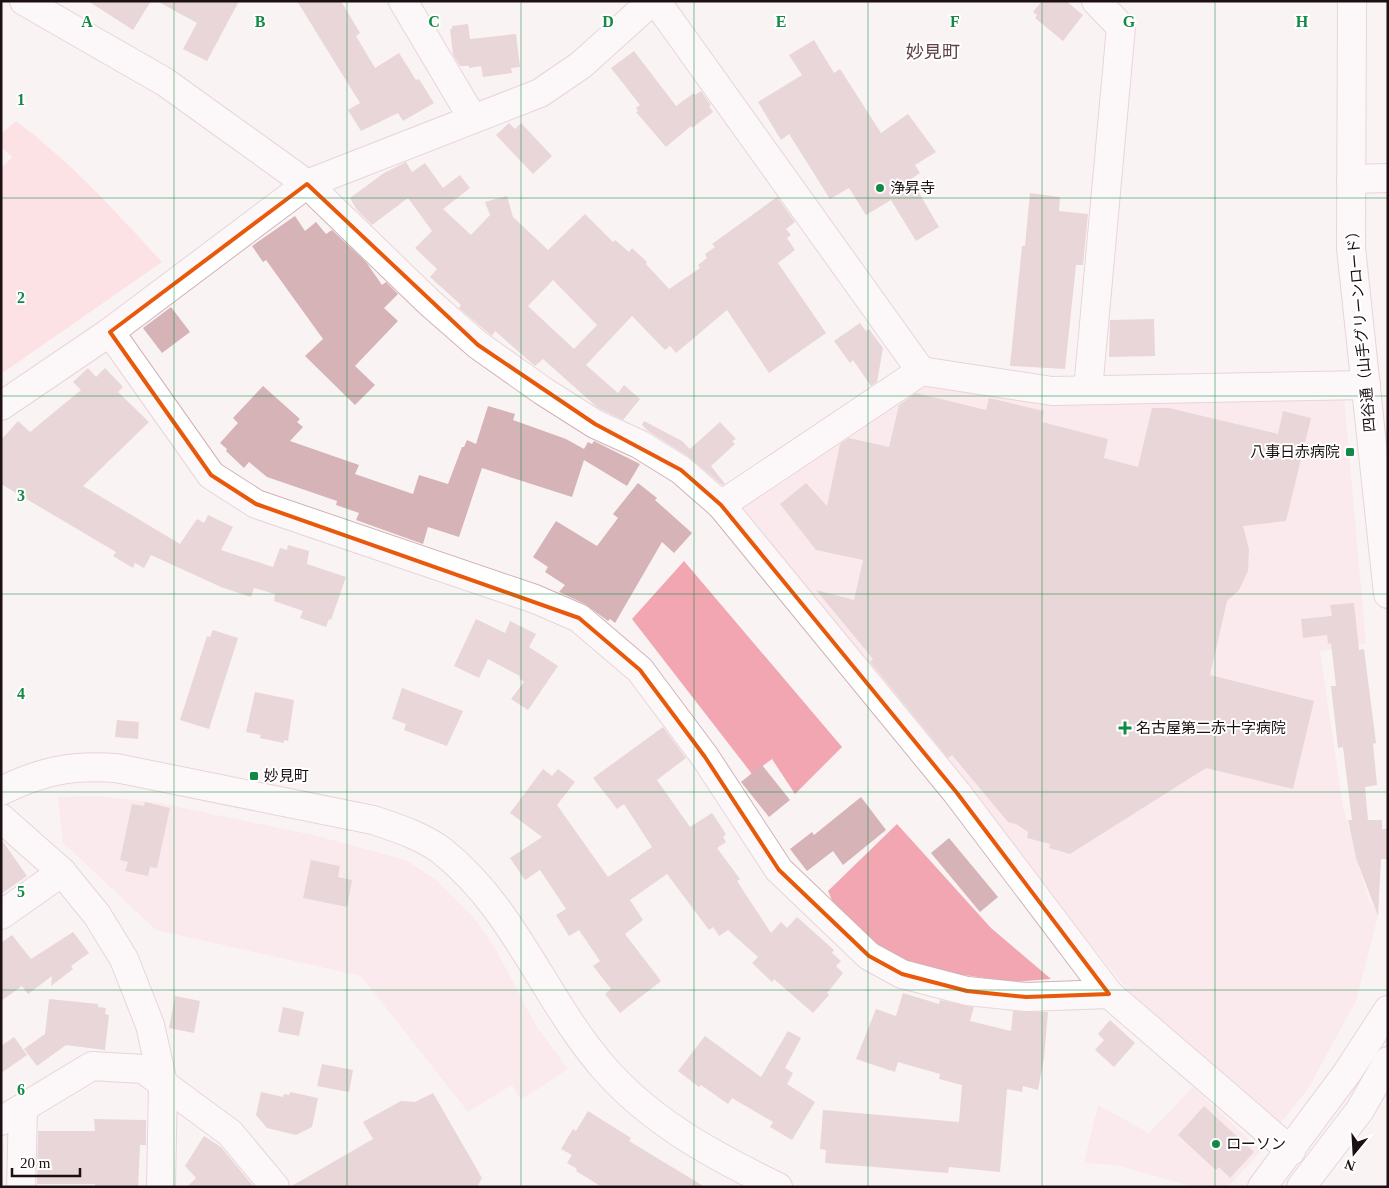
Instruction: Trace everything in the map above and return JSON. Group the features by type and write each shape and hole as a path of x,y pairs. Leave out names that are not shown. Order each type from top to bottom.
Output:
{"street":[{"path":"24,1 165,82 306,184 430,303 478,346 595,424 639,444 681,470 721,505 957,793 1109,994 1291,1151"},
{"path":"403,1 473,119"},
{"path":"1,406 110,332 306,184 540,92 581,64 652,1"},
{"path":"656,1 921,371"},
{"path":"1088,390 1121,27 1096,1"},
{"name":"四谷通（山手グリーンロード）","path":"1352,1 1351,248 1388,594"},
{"path":"1352,179 1388,178"},
{"path":"110,332 211,475 235,493 256,504 534,599 579,618 640,670 705,757 779,870 869,956 902,974 967,992 1026,997 1109,994"},
{"path":"721,505 921,371 1052,391 1366,385"},
{"path":"1,791 31,776 59,770 88,766 116,768 374,820 408,832 441,850 476,882 509,923 572,1027 604,1068 634,1101 671,1128 726,1162 778,1187"},
{"path":"1,818 62,872 97,915 124,959 150,1025 163,1083 162,1187"},
{"path":"1,915 62,872"},
{"path":"1262,1187 1348,1073 1388,1010"},
{"path":"1301,1187 1360,1110 1388,1061"},
{"path":"21,1187 12,1115 92,1066 143,1069 230,1133 275,1187"}],"highlighted area":[{"path":"307,184 478,345 595,424 681,470 721,505 957,793 1109,994 1026,997 967,991 902,974 869,956 779,870 705,757 640,670 579,618 256,504 211,475 110,332"}],"shaded area":[{"path":"16,121 74,170 162,262 1,374 1,168 12,157 1,147 1,134"},
{"name":"名古屋第二赤十字病院","path":"917,380 1344,396 1366,643 1320,651 1343,807 1369,901 1379,912 1356,1001 1308,1089 1275,1130 1126,988 740,511"},
{"path":"684,561 842,747 795,794 772,759 752,774 632,619"},
{"path":"97,796 159,803 318,836 406,860 436,880 474,918 495,948 537,1027 568,1069 521,1100 512,1085 468,1112 361,976 156,930 63,843 58,797"},
{"path":"897,824 991,928 1051,979 1012,982 924,969 892,957 854,929 834,905 828,891"},
{"path":"1193,1087 1261,1151 1228,1187 1194,1187 1116,1165 1084,1163 1098,1105 1149,1133"}],"building":[{"path":"88,1 151,1 133,30"},
{"path":"157,1 239,1 207,61 183,49 197,23"},
{"path":"297,1 341,1 360,33 356,36 375,68 399,53 416,80 419,79 434,103 403,121 398,113 361,131 348,110 360,103"},
{"path":"1042,1 1066,1 1083,15 1063,41 1035,18 1037,15 1033,12"},
{"path":"468,24 470,39 516,34 520,67 511,68 512,73 483,77 481,66 469,68 469,66 460,66 453,55 450,29 452,29 452,26"},
{"path":"814,40 834,73 840,69 881,133 908,114 936,152 915,165 920,173 911,179 939,227 916,241 891,200 866,215 849,188 830,199 789,134 781,140 758,102 802,75 789,55"},
{"path":"634,51 676,106 694,93 695,95 701,91 711,105 709,106 713,112 692,128 691,126 666,147 636,112 638,111 636,108 640,105 611,68"},
{"path":"509,123 515,129 521,123 552,156 533,174 496,135"},
{"path":"406,162 412,172 425,163 443,188 460,175 470,188 443,209 471,235 490,215 485,202 507,196 513,217 548,250 585,214 613,242 615,240 629,252 632,248 647,262 646,264 669,289 700,268 698,265 707,258 705,254 715,247 712,244 777,197 795,222 786,229 791,235 787,238 795,250 778,263 826,333 769,373 727,310 676,353 670,346 665,350 632,316 586,365 618,393 624,385 640,399 623,420 598,408 543,359 535,366 495,331 492,336 459,308 461,305 430,277 437,269 415,248 432,231 408,198 372,225 357,210 350,198 384,173","holes":["553,280 597,325 574,349 528,306"]},
{"path":"1030,193 1060,197 1059,211 1088,214 1083,265 1076,265 1065,369 1010,366 1022,246 1025,246"},
{"path":"295,216 305,231 316,222 326,234 332,230 366,262 382,285 386,282 398,294 384,308 398,321 355,366 375,385 355,405 305,356 323,339 266,260 263,262 252,246"},
{"path":"171,307 190,332 162,353 143,328"},
{"path":"1154,319 1155,356 1109,357 1110,320"},
{"path":"860,323 866,331 869,329 883,348 877,382 871,386 853,360 850,363 834,341"},
{"path":"88,368 96,377 105,368 123,387 118,392 149,422 83,486 180,544 197,519 204,523 208,515 233,527 221,550 273,567 280,548 287,550 288,545 309,551 307,564 346,577 331,620 329,619 326,627 300,618 303,611 274,601 275,594 254,588 251,597 221,587 151,555 144,568 135,563 133,568 113,556 116,552 1,484 1,440 18,421 30,432 81,390 73,382"},
{"path":"263,386 300,419 297,422 303,427 290,441 359,465 355,474 413,494 419,475 448,484 462,447 464,447 467,440 476,444 488,406 515,414 513,420 566,439 584,449 588,442 592,444 594,441 640,464 627,486 584,460 572,497 482,468 459,537 428,527 423,544 356,520 359,513 336,505 337,501 267,477 249,462 244,468 226,451 227,449 220,443 238,423 233,418"},
{"path":"916,393 986,410 989,398 1044,411 1042,422 1108,439 1104,458 1138,467 1152,408 1169,408 1278,434 1283,411 1311,418 1286,521 1243,526 1249,549 1248,571 1239,590 1227,601 1210,675 1314,701 1293,789 1206,768 1070,854 1049,848 1050,844 1027,838 1028,832 1016,824 1008,822 952,755 948,758 870,662 873,659 816,590 854,600 863,560 816,550 780,504 806,483 827,506 840,444 849,438 889,447 899,405"},
{"path":"644,421 682,441 690,449 720,422 736,439 732,441 735,444 711,466 725,484 722,485 689,457 648,431 642,425"},
{"path":"638,483 657,498 655,500 692,533 674,553 662,542 615,623 610,619 608,621 585,604 559,592 565,585 545,572 548,567 533,557 556,521 597,546 618,518 613,514"},
{"path":"1354,603 1359,650 1364,649 1376,743 1373,744 1377,785 1365,787 1368,820 1382,820 1382,829 1388,829 1388,859 1381,859 1378,916 1356,858 1348,820 1352,820 1343,747 1338,748 1331,686 1336,686 1331,643 1328,644 1327,635 1303,638 1301,619 1332,616 1330,605"},
{"path":"476,619 505,633 510,621 536,634 529,647 558,666 528,710 511,699 524,682 519,678 520,676 488,659 479,678 454,666"},
{"path":"213,630 238,638 209,729 180,720 207,636 210,637"},
{"path":"402,688 463,711 447,746 404,730 406,724 392,719"},
{"path":"255,692 294,700 288,741 284,740 284,743 260,738 261,735 246,732"},
{"path":"117,720 139,722 138,739 115,737"},
{"path":"663,727 686,758 657,780 690,827 712,813 726,834 723,837 726,842 717,848 740,879 737,881 771,933 781,922 787,928 797,917 834,950 832,953 841,961 836,966 843,973 827,993 829,995 813,1013 774,979 772,982 752,963 758,957 728,930 719,936 713,927 709,930 667,874 630,900 643,920 625,934 661,981 620,1013 605,994 611,989 593,966 600,961 579,930 569,936 556,915 566,909 540,870 525,880 510,858 542,837 510,813 543,769 552,776 558,769 575,782 557,805 608,877 652,847 624,804 617,809 593,778"},
{"path":"762,765 790,800 769,817 741,782"},
{"path":"861,797 886,830 843,865 833,851 807,871 790,849 812,832 814,835"},
{"path":"145,802 170,808 157,868 150,867 148,876 125,871 128,862 120,860 132,804 144,806"},
{"path":"949,838 998,897 980,912 931,853"},
{"path":"1,839 27,876 1,894"},
{"path":"311,860 340,866 338,877 352,880 347,907 303,898"},
{"path":"73,932 89,953 71,966 73,969 51,986 52,976 28,994 22,986 1,1001 1,943 12,935 31,959"},
{"path":"903,993 939,1004 940,1000 974,1007 970,1021 1011,1031 1013,1011 1048,1012 1044,1058 1038,1090 1023,1086 1022,1092 1007,1089 1000,1172 949,1167 948,1173 825,1163 826,1150 820,1149 823,1110 959,1122 962,1085 939,1079 940,1074 898,1062 895,1072 856,1059 876,1009 896,1016"},
{"path":"175,996 200,1001 194,1033 169,1028"},
{"path":"49,999 98,1004 98,1007 106,1008 105,1014 109,1015 105,1050 66,1045 37,1066 24,1049 45,1034"},
{"path":"283,1007 304,1012 299,1036 278,1032"},
{"path":"1110,1020 1135,1043 1114,1067 1095,1050 1104,1040 1098,1034"},
{"path":"788,1031 801,1038 785,1068 793,1073 787,1084 815,1102 792,1140 770,1127 773,1122 732,1098 728,1104 701,1085 699,1087 678,1071 705,1036 761,1077"},
{"path":"14,1037 27,1055 1,1073 1,1046"},
{"path":"322,1064 353,1070 349,1092 317,1086"},
{"path":"261,1092 283,1097 284,1094 289,1095 290,1092 318,1098 312,1127 296,1135 267,1128 256,1115"},
{"path":"433,1093 482,1178 477,1187 290,1187 373,1139 363,1122 401,1101 415,1102"},
{"name":"ローソン","path":"1204,1106 1254,1152 1230,1178 1219,1167 1216,1170 1178,1135"},
{"path":"588,1111 631,1138 629,1141 705,1187 602,1187 576,1171 577,1169 567,1163 572,1155 561,1149 573,1129 576,1131"},
{"path":"94,1119 146,1120 146,1145 140,1145 138,1187 95,1187 95,1184 37,1184 38,1131 95,1131"},
{"path":"204,1136 221,1147 254,1187 187,1187 196,1178 185,1166"}],"place":[{"name":"浄昇寺","path":"880,188"},
{"name":"八事日赤病院","path":"1350,452"},
{"name":"名古屋第二赤十字病院","path":"1125,728"},
{"name":"妙見町","path":"254,776"},
{"name":"ローソン","path":"1216,1144"}],"district":[{"name":"妙見町","path":"933,52"}]}
